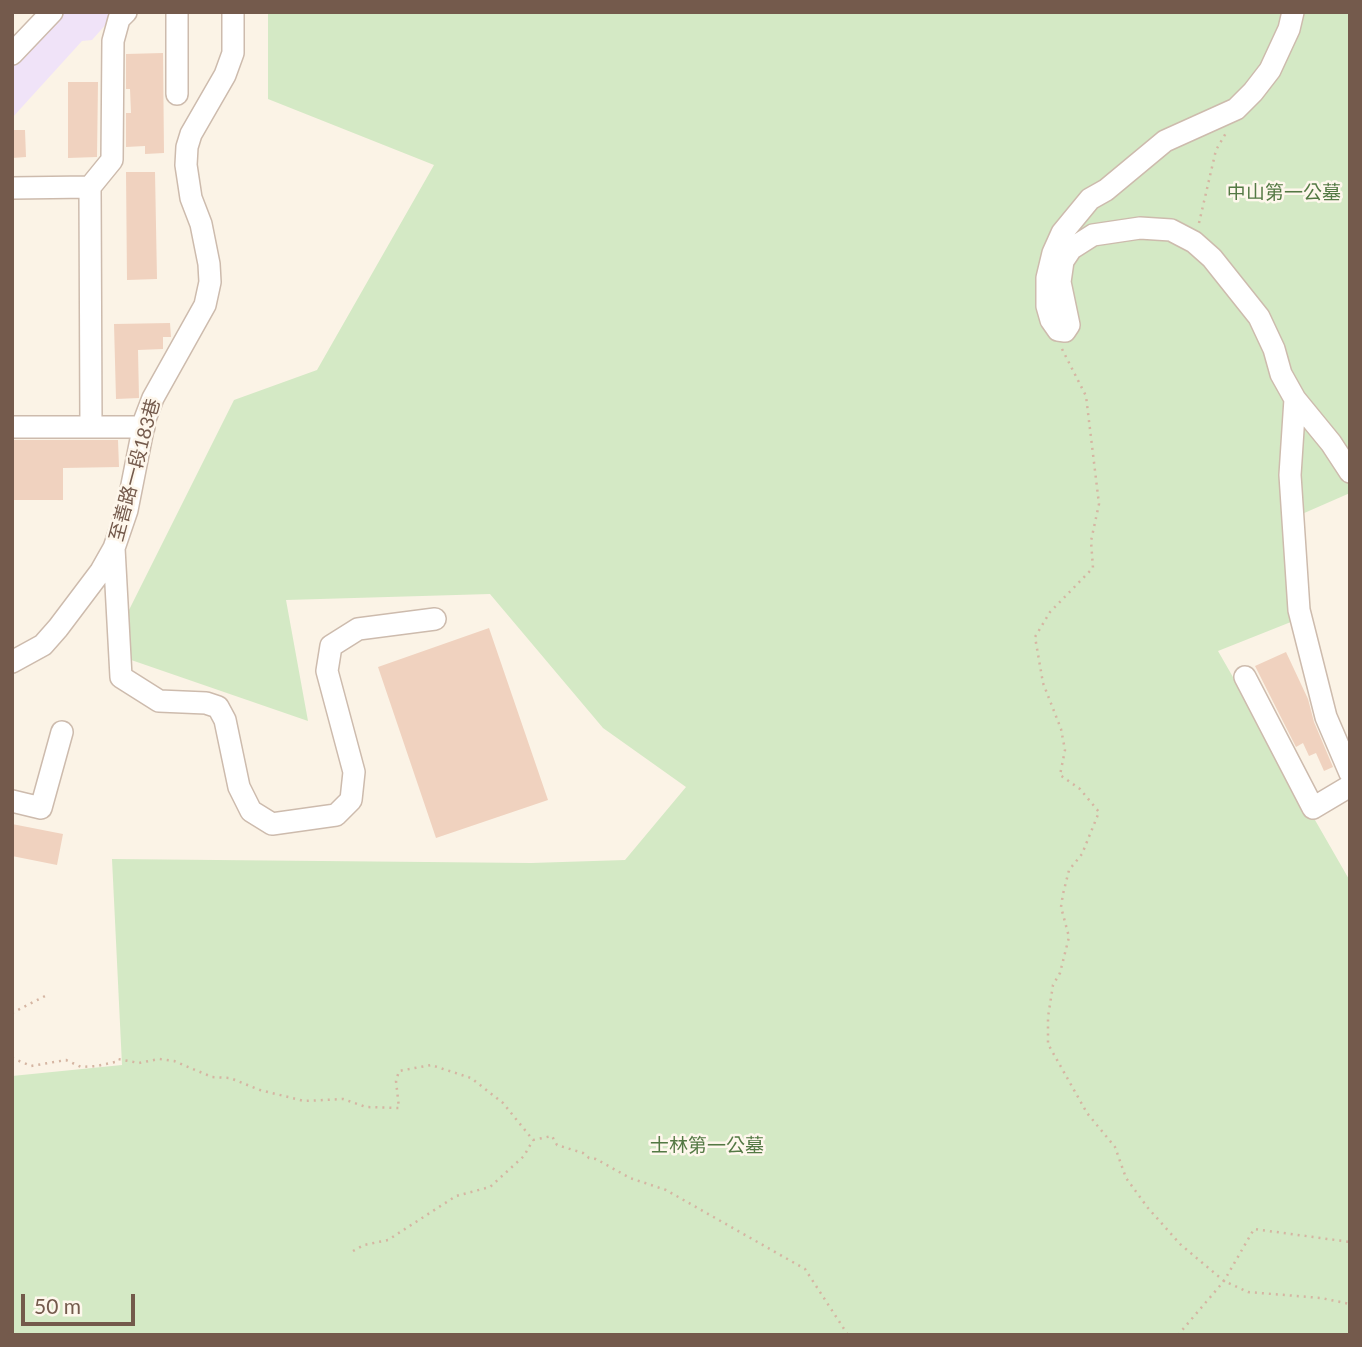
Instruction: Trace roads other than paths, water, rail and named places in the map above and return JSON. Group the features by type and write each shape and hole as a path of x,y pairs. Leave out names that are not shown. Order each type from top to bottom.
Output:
{"street":[{"path":"12,54 52,12"},
{"path":"91,427 90,187 112,160 113,41 125,12"},
{"path":"177,12 177,94"},
{"name":"至善路一段183巷","path":"12,662 43,645 101,571 114,548 127,510 144,427 153,398 205,305 209,264 201,225 191,198 186,165 187,147 191,134 225,75 233,53 233,12"},
{"path":"1293,12 1289,29 1270,70 1253,92 1236,108 1165,141 1090,200 1062,233 1053,254 1048,278 1047,306 1051,320 1058,330 1065,331 1069,325 1060,282 1063,261 1071,249 1093,235 1139,228 1171,230 1194,242 1212,258 1259,317 1274,349 1281,374 1295,399 1331,443 1350,472"},
{"path":"12,188 90,187"},
{"path":"1295,399 1290,475 1300,610 1326,717 1350,773"},
{"path":"12,427 144,427"},
{"path":"114,548 121,677 159,702 206,703 218,707 225,720 239,787 251,811 272,824 335,815 351,800 354,772 327,671 331,646 358,629 435,619"},
{"path":"1245,677 1313,808 1350,786"},
{"path":"12,801 41,808 62,732"}],"park label":[{"name":"中山第一公墓","path":"1284,193"},
{"name":"士林第一公墓","path":"707,1146"}]}
